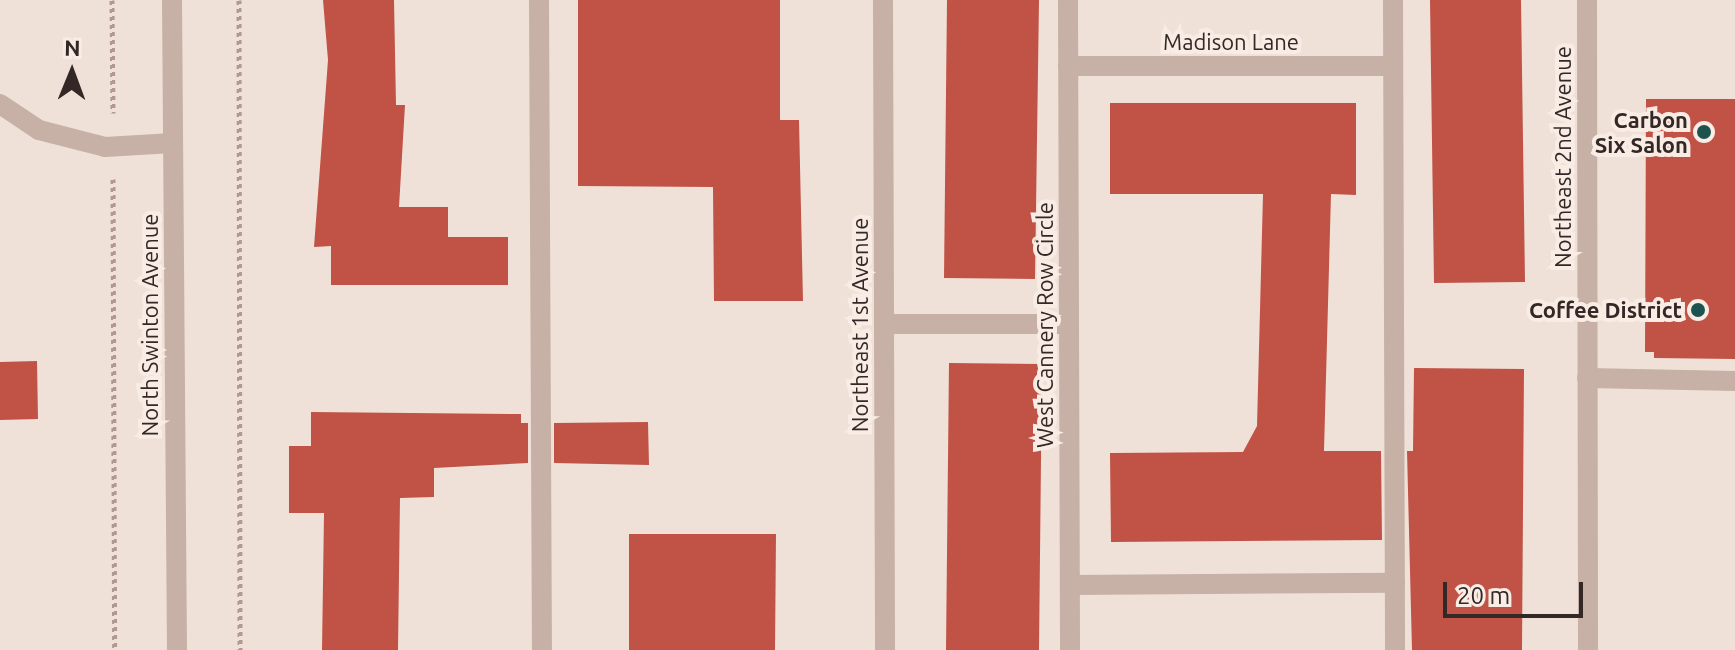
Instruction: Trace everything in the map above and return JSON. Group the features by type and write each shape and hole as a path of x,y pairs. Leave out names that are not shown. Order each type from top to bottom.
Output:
{"street":[{"name":"North Swinton Avenue","path":"172,0 177,650"},
{"path":"539,0 542,650"},
{"name":"Northeast 1st Avenue","path":"883,0 885,650"},
{"name":"West Cannery Row Circle","path":"1068,0 1070,650"},
{"path":"1393,0 1395,650"},
{"name":"Northeast 2nd Avenue","path":"1587,0 1588,650"},
{"name":"Madison Lane","path":"1068,66 1393,66"},
{"path":"0,104 39,130 113,147 173,143"},
{"path":"884,324 1069,324"},
{"path":"1587,378 1735,381"},
{"path":"1070,585 1395,583"}],"path":[{"path":"112,0 115,650"},
{"path":"239,0 240,650"}],"building":[{"path":"323,0 394,0 396,105 405,105 399,207 448,207 448,237 508,237 508,285 331,285 331,246 314,247 328,60"},
{"path":"578,0 780,0 780,120 799,120 803,301 714,301 713,187 578,186"},
{"path":"947,0 1039,0 1035,279 944,278"},
{"path":"1430,0 1521,0 1525,282 1434,283"},
{"path":"1646,99 1735,99 1735,359 1654,358 1654,352 1645,352"},
{"path":"1110,103 1356,103 1356,195 1331,194 1324,451 1381,451 1382,540 1111,542 1110,453 1243,452 1257,426 1263,194 1110,194"},
{"path":"37,361 38,419 0,420 0,362"},
{"path":"949,363 1042,364 1039,650 946,650"},
{"path":"1414,368 1524,369 1522,650 1412,650 1407,451 1413,451"},
{"path":"311,412 521,414 521,423 528,423 528,463 434,468 434,497 400,498 398,650 322,650 324,513 289,513 289,446 311,446"},
{"path":"648,422 649,465 554,463 554,423"},
{"path":"629,534 776,534 775,650 629,650"}],"place":[{"name":"Carbon Six Salon","path":"1704,132"},
{"name":"Coffee District","path":"1698,310"}]}
